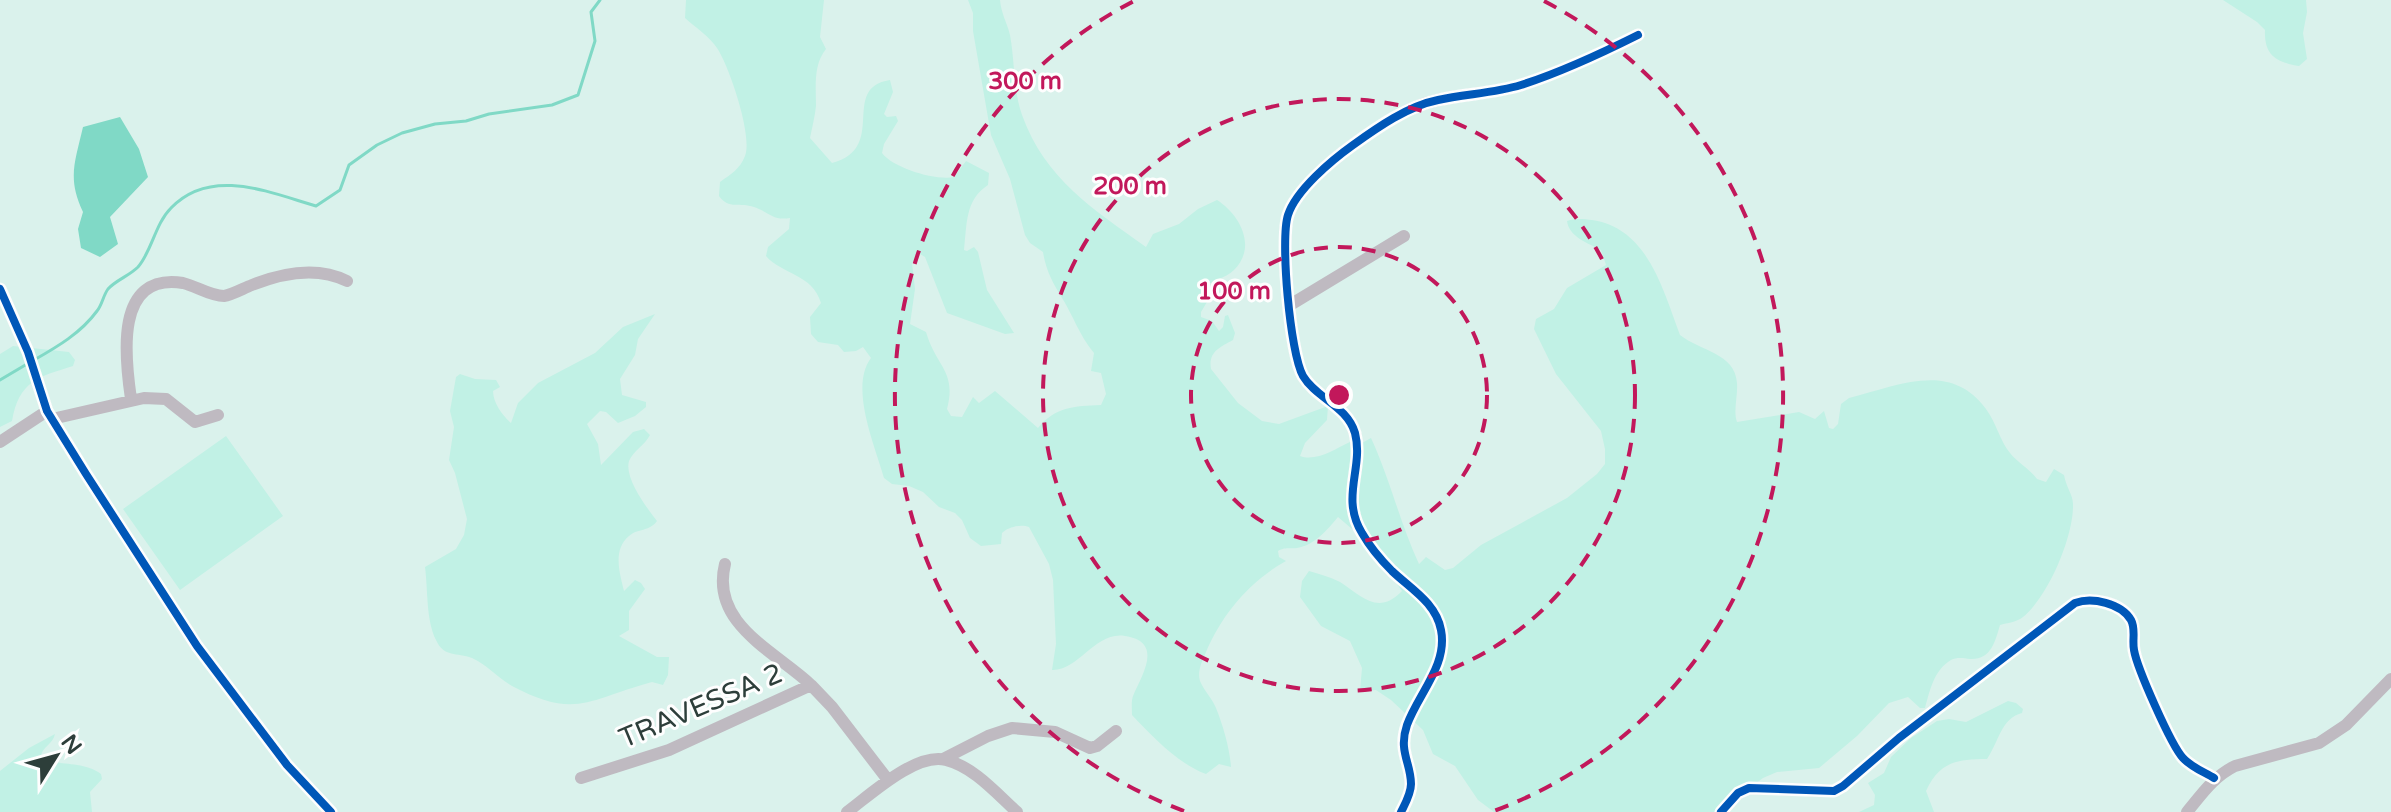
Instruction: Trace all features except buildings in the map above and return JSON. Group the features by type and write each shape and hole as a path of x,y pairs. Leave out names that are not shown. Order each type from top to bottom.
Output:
{"street":[{"path":"1401,812 1411,783 1403,748 1406,726 1433,674 1441,652 1442,632 1436,613 1386,565 1360,530 1351,498 1355,435 1349,420 1311,388 1301,373 1290,305 1284,229 1288,212 1323,170 1390,120 1434,100 1519,86 1594,57 1638,35"},
{"path":"1290,305 1404,236"},
{"path":"131,399 125,354 126,330 134,304 157,284 182,283 224,296 277,275 332,273 347,281"},
{"path":"0,289 28,352 50,415 197,646 287,765 331,812"},
{"path":"0,442 50,415 131,399 166,399 195,422 218,415"},
{"path":"725,564 722,594 741,627 811,685"},
{"path":"1721,812 1738,793 1749,788 1834,791 1843,786 1899,738 2075,603 2083,600 2112,606 2129,617 2134,627 2135,654 2177,750 2188,763 2214,778"},
{"path":"2187,812 2214,778 2235,766 2319,743 2346,725 2391,679"},
{"name":"TRAVESSA 2","path":"581,778 669,750 811,685 832,707 888,780"},
{"path":"847,812 888,780 922,761 943,759 988,736 1012,728 1055,732 1090,748 1116,731"},
{"path":"943,759 959,765 987,784 1002,807 1017,812"}],"shaded area":[{"path":"686,0 824,0 820,37 826,49 817,69 816,106 810,138 832,163 849,155 858,145 867,94 875,85 890,80 893,92 884,114 887,117 896,116 898,121 884,144 882,153 888,159 915,172 937,177 954,177 966,161 989,173 988,185 971,205 964,250 974,247 978,252 987,290 1014,333 1005,334 947,313 925,257 920,254 912,263 915,289 910,324 926,332 944,369 949,386 947,409 951,416 962,417 973,397 979,403 995,391 1038,428 1051,416 1066,409 1101,405 1106,394 1101,373 1091,371 1094,353 1053,282 1043,252 1025,235 1010,179 991,135 973,31 973,13 968,0 1000,0 1010,35 1022,115 1044,157 1073,191 1146,247 1153,234 1179,224 1198,209 1217,200 1232,213 1243,231 1245,251 1234,270 1203,290 1210,297 1201,317 1212,321 1219,331 1228,315 1235,333 1233,340 1213,354 1211,369 1238,403 1262,421 1279,424 1328,406 1327,420 1305,443 1300,456 1319,456 1350,442 1351,449 1371,438 1419,564 1426,557 1445,570 1453,568 1481,545 1567,498 1605,464 1601,431 1556,374 1534,329 1536,319 1554,309 1567,288 1606,265 1601,250 1571,231 1567,221 1580,219 1611,225 1640,248 1659,281 1680,335 1723,359 1735,373 1737,422 1799,412 1815,419 1824,411 1829,428 1833,429 1838,424 1841,404 1849,398 1904,383 1940,381 1972,394 1986,409 2010,453 2037,479 2046,482 2054,469 2064,475 2073,501 2072,517 2058,565 2032,608 2021,619 2000,625 1987,653 1977,659 1953,659 1940,669 1925,708 1920,708 1908,697 1889,703 1857,736 1819,768 1777,772 1763,778 1739,796 1727,812 1494,812 1478,800 1455,766 1433,754 1423,730 1391,700 1376,690 1360,691 1362,668 1350,641 1321,626 1300,597 1302,581 1309,571 1336,580 1363,598 1378,603 1402,591 1365,540 1338,517 1309,544 1278,551 1279,557 1286,561 1261,578 1238,600 1213,638 1199,678 1219,715 1231,767 1219,764 1206,774 1176,756 1132,715 1133,696 1147,661 1144,645 1137,639 1114,636 1105,639 1071,664 1052,670 1056,644 1053,580 1049,564 1029,527 1011,528 1002,533 1001,544 981,546 970,538 962,520 955,513 939,507 923,492 892,484 884,478 863,400 862,384 871,358 863,347 844,352 838,345 818,342 811,334 810,317 821,303 817,293 804,280 766,256 768,247 789,229 790,218 775,217 749,206 731,204 719,196 720,182 738,168 745,156 746,133 722,57 710,40 685,18"},
{"path":"2223,0 2306,0 2303,33 2307,59 2299,66 2277,59 2269,51 2265,30"},
{"path":"120,117 139,149 148,177 110,217 118,244 100,257 81,248 78,229 83,212 75,189 75,160 83,127"},
{"path":"655,314 638,339 635,355 620,379 622,395 646,402 646,407 618,423 606,412 600,411 587,424 598,444 601,465 633,432 644,429 650,435 631,457 628,468 637,492 657,521 651,527 629,536 620,548 624,591 635,580 645,589 629,611 629,630 619,636 657,657 669,657 668,675 663,685 652,682 582,703 552,702 512,686 472,658 443,650 433,632 425,567 456,549 464,535 467,519 449,460 454,427 450,411 456,377 460,374 475,379 496,380 500,387 493,391 495,400 511,423 518,403 538,383 595,353 623,327"},
{"path":"13,346 69,352 75,360 73,366 40,378 25,389 12,421 0,427 0,354"},
{"path":"226,436 283,516 180,590 123,509"},
{"path":"2008,701 2023,709 2022,713 2005,725 1987,759 1950,764 1931,781 1926,791 1934,812 1859,812 1874,805 1875,795 1868,783 1884,773 1891,757 1911,738 1937,721 1949,719 1966,722"},
{"path":"55,734 41,756 53,762 93,769 101,774 102,779 90,792 92,812 0,812 0,771 29,748"}],"waterway":[{"path":"34,360 68,339 91,319 108,289 138,267 166,214 187,195 204,188 242,186 316,206 340,190 349,165 377,145 402,133 435,124 552,105 578,95 595,41 591,12 600,0"},
{"path":"0,380 27,364"}],"cycle path":[{"path":"1401,812 1411,784 1404,750 1405,734 1412,713 1436,667 1442,643 1441,630 1428,604 1392,571 1365,538 1353,507 1357,458 1355,433 1345,416 1309,384 1298,363 1290,321 1286,270 1288,215 1292,205 1325,167 1383,124 1405,112 1438,100 1521,85 1581,62 1638,35"},
{"path":"0,289 28,352 47,411 86,474 197,646 287,765 331,812"},
{"path":"1721,812 1738,793 1749,788 1834,791 1843,786 1899,738 2075,603 2082,601 2106,603 2120,609 2131,620 2136,659 2171,738 2186,761 2214,778"}]}
